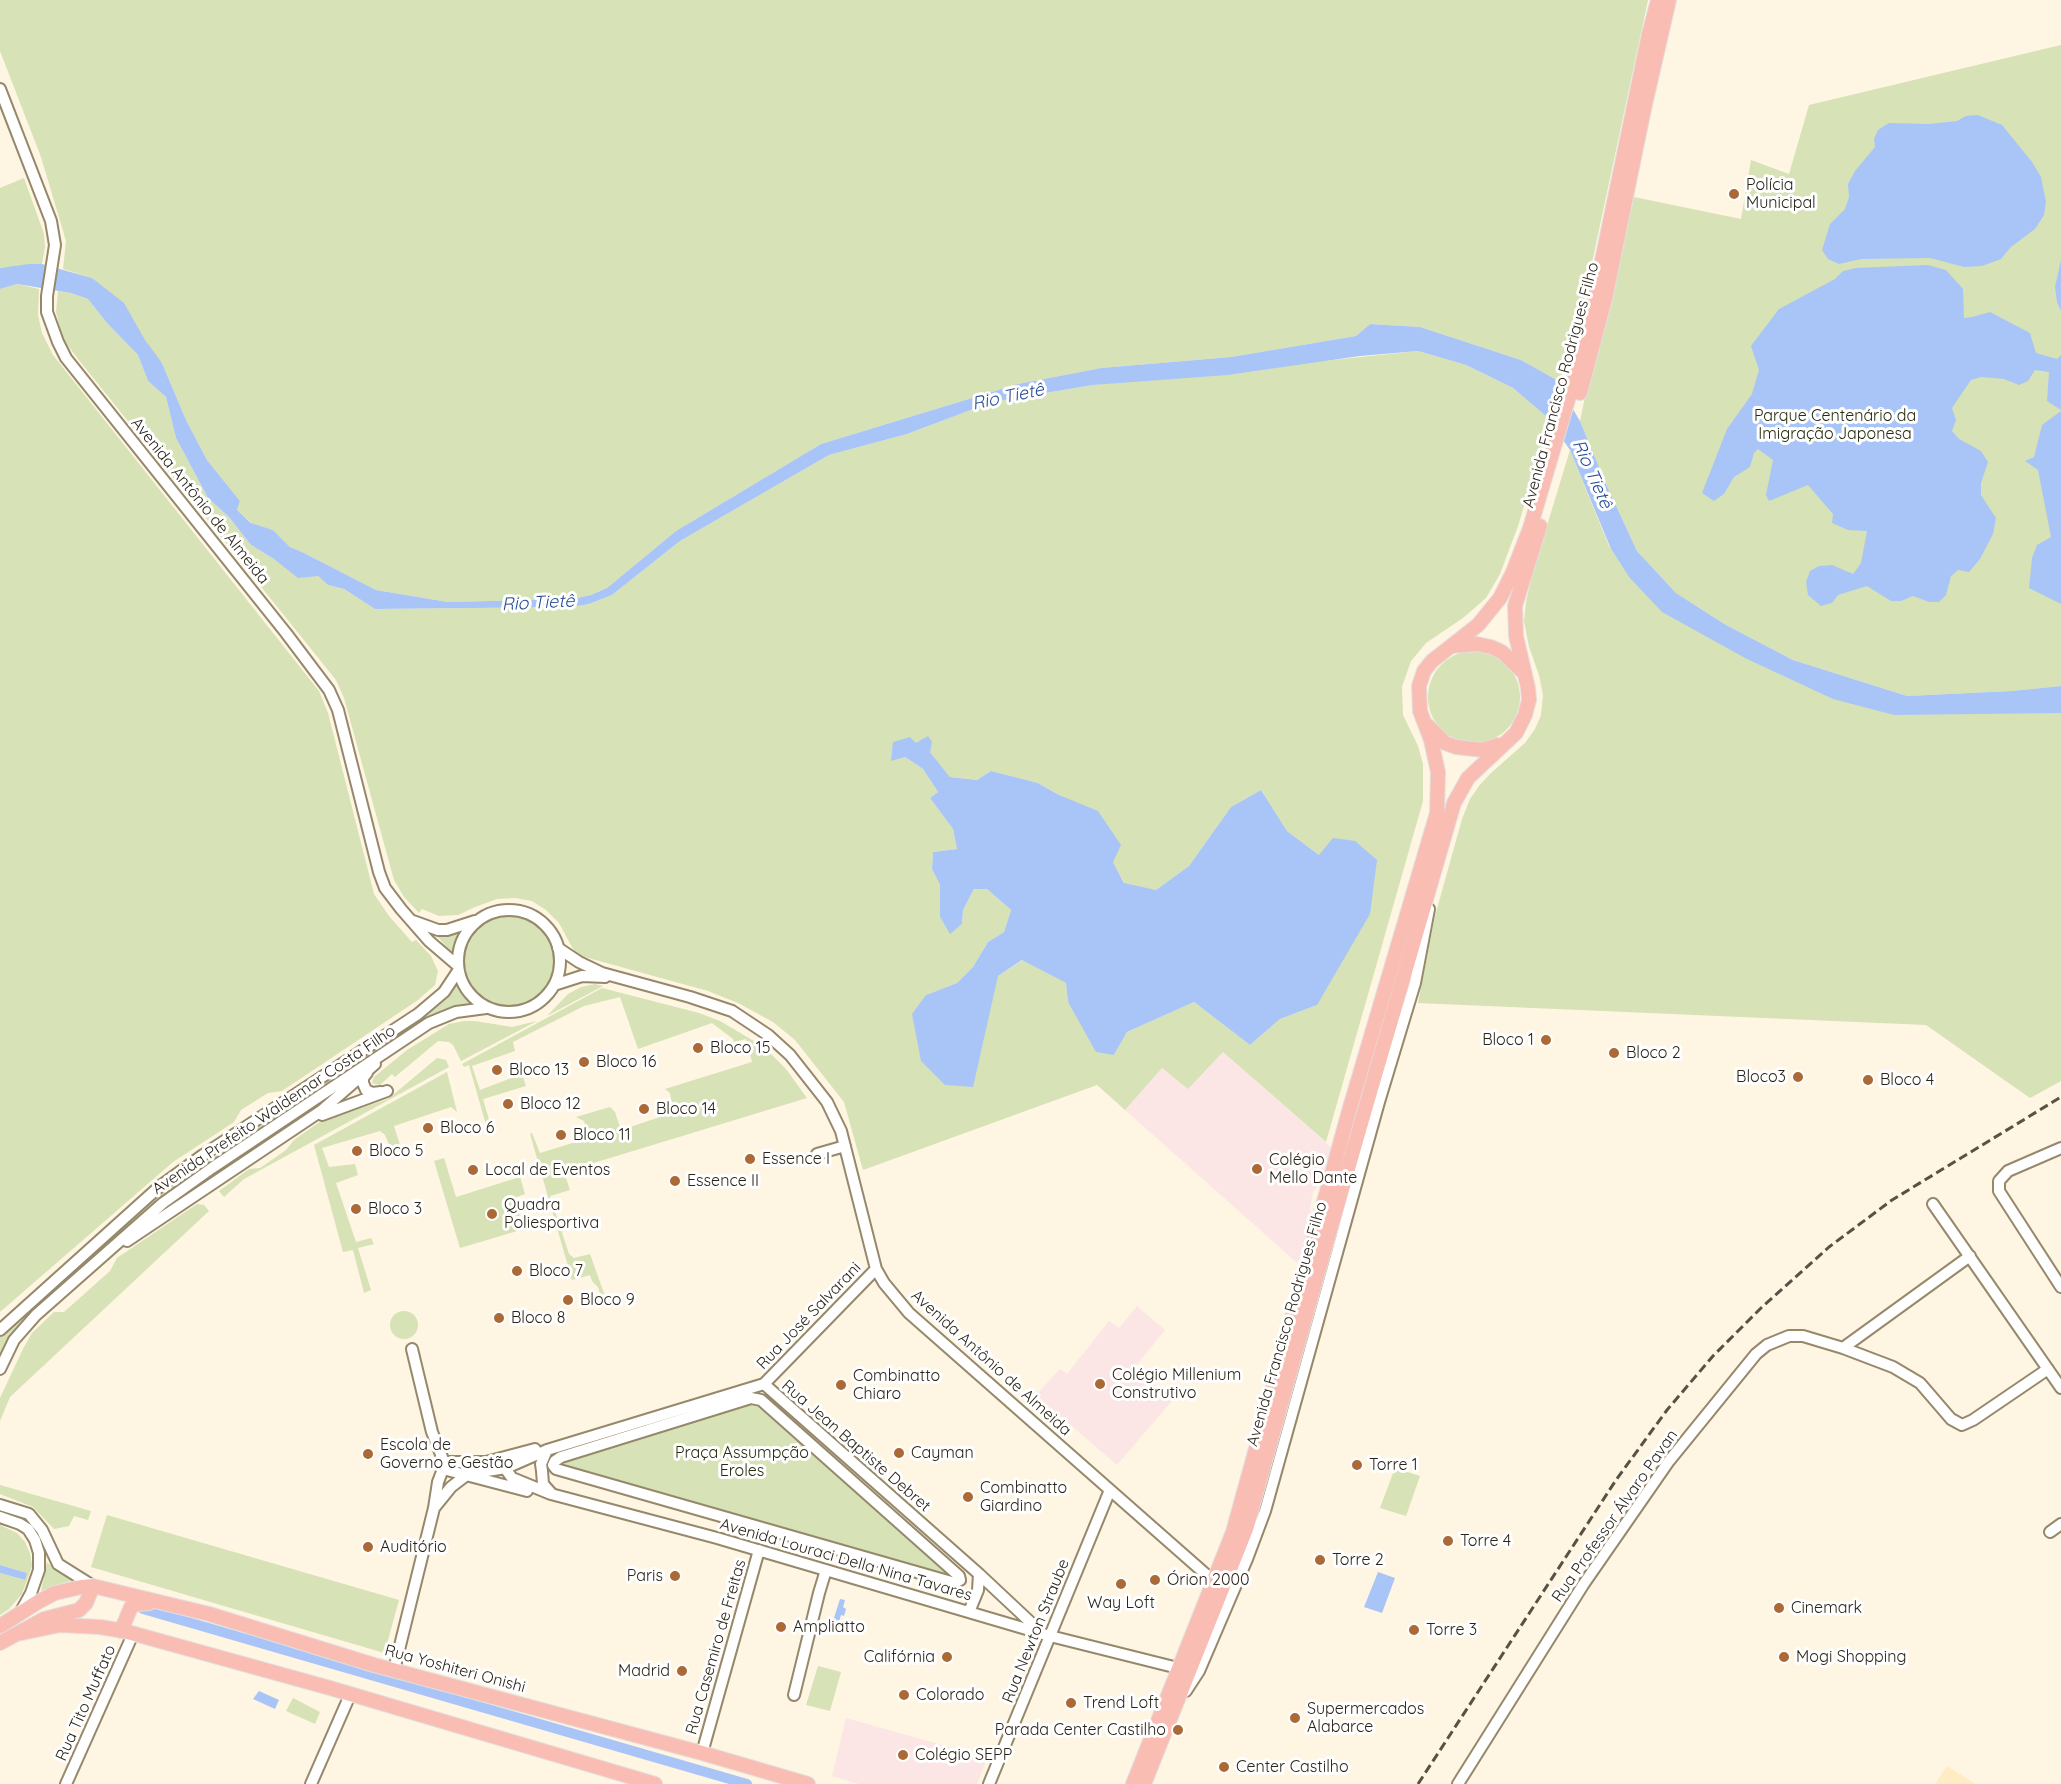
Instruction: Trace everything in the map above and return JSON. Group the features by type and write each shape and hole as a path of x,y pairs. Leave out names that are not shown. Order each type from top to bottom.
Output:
{"main road":[{"name":"Avenida Francisco Rodrigues Filho","path":"1579,377 1648,33 1658,0"},
{"name":"Avenida Francisco Rodrigues Filho","path":"1133,1784 1178,1668 1246,1529 1454,803 1468,778 1516,733 1525,715 1529,700 1528,688 1516,636 1515,606 1579,377 1605,299 1669,0"},
{"name":"Avenida Francisco Rodrigues Filho","path":"1144,1784 1177,1703 1218,1585 1350,1111 1437,813 1438,772 1420,711 1419,686 1432,661 1478,625 1500,598 1513,572 1555,462"},
{"path":"1450,647 1465,644 1491,647 1502,652 1524,673"},
{"path":"1425,723 1445,743 1456,747 1483,750 1505,742"},
{"path":"0,1626 56,1593 93,1586 86,1603 79,1610 44,1619 0,1643"},
{"name":"Rua Yoshiteri Onishi","path":"93,1586 209,1614 394,1670 808,1784"},
{"path":"127,1633 124,1620 133,1605 163,1603"},
{"path":"17,1634 60,1625 100,1627 127,1633 655,1784"}],"street":[{"name":"Avenida Antônio de Almeida","path":"0,89 51,221 54,245 47,312 66,358 329,690 338,710 379,872 393,899 457,968 467,992 486,1008 501,1012 516,1012 532,1007 544,998 554,985 582,976 617,978"},
{"path":"1177,1703 1199,1671 1247,1559 1265,1510 1376,1110 1415,983 1447,828"},
{"name":"Avenida Antônio de Almeida","path":"413,921 438,930 447,930 492,913 506,910 526,913 544,924 553,935 558,948 590,968 732,1011 768,1035 790,1055 827,1102 841,1131 876,1269 909,1313 1218,1585"},
{"path":"0,1330 159,1187 203,1155 418,1014 444,992 457,968 462,939 479,919"},
{"path":"554,985 559,974 558,948"},
{"name":"Avenida Prefeito Waldemar Costa Filho","path":"0,1369 14,1340 25,1327 99,1258 163,1203 393,1046 442,1016 486,1008"},
{"path":"99,1258 300,1126 339,1097 393,1046"},
{"path":"300,1126 338,1108 387,1090 372,1093 366,1090 363,1083 367,1072"},
{"path":"817,1154 845,1146"},
{"path":"2061,1148 2008,1171 1999,1181 1999,1191 2061,1287"},
{"path":"1933,1204 2061,1388"},
{"path":"1843,1348 1970,1256"},
{"name":"Rua José Salvarani","path":"764,1384 876,1269"},
{"name":"Rua Professor Álvaro Pavan","path":"1458,1784 1583,1585 1669,1461 1756,1354 1767,1345 1789,1336 1815,1339 1910,1375 1931,1394 1951,1419 1962,1425 1973,1420 2048,1369"},
{"path":"394,1670 443,1465 432,1432 412,1349"},
{"name":"Rua Jean Baptiste Debret","path":"468,1474 506,1468 547,1450 764,1384 1047,1635"},
{"path":"751,1398 761,1400 959,1576 960,1580 956,1582 567,1473 556,1469 553,1465 561,1457 751,1398"},
{"name":"Rua Jean Baptiste Debret","path":"443,1465 486,1462 534,1449 547,1450"},
{"path":"547,1450 541,1464 543,1484 551,1494"},
{"path":"509,1457 505,1464 512,1478 551,1494"},
{"name":"Rua Jean Baptiste Debret","path":"443,1465 540,1495 551,1494"},
{"path":"434,1508 451,1487 468,1474"},
{"name":"Rua Newton Straube","path":"989,1784 1047,1635 1110,1490"},
{"name":"Avenida Louraci Della Nina Tavares","path":"551,1494 759,1550 1047,1635 1178,1668"},
{"path":"0,1505 28,1514 42,1530 58,1564 93,1586"},
{"path":"0,1517 28,1529 39,1553 39,1569 31,1593 20,1613"},
{"path":"2050,1532 2061,1524"},
{"name":"Rua Casemiro de Freitas","path":"702,1753 759,1550"},
{"path":"794,1695 826,1570"},
{"path":"969,1612 978,1590 980,1574"},
{"name":"Rua Tito Muffato","path":"66,1784 127,1633"},
{"path":"310,1784 350,1695"}],"shaded area":[{"name":"Colégio Mello Dante","path":"1223,1052 1332,1148 1313,1192 1310,1208 1313,1219 1301,1263 1296,1262 1125,1110 1162,1068 1188,1089"},
{"name":"Colégio Millenium Construtivo","path":"1137,1306 1165,1330 1135,1367 1172,1401 1117,1465 1036,1395 1060,1369 1067,1374 1109,1321 1119,1328"},
{"name":"Colégio SEPP","path":"846,1718 953,1748 953,1751 987,1759 977,1784 859,1784 832,1776"},
{"path":"1947,1766 1974,1783 1935,1784"}],"green space":[{"path":"0,0 1648,0 1584,300 1559,385 1555,379 1521,360 1420,327 1370,324 1356,336 1231,357 1101,368 1018,384 821,444 676,531 607,588 591,595 572,599 448,602 376,590 290,547 273,530 253,524 237,510 240,501 207,460 186,420 162,363 92,278 63,269 66,241 41,157 0,51"},
{"name":"Parque Centenário da Imigração Japonesa","path":"2061,45 2061,686 2012,691 1907,696 1793,660 1726,625 1676,593 1637,551 1580,421 1588,383 1605,325 1634,197 1741,219 1751,160 1789,174 1809,105"},
{"path":"24,178 44,234 45,247 42,264 0,268 0,188"},
{"path":"17,284 39,289 38,315 42,333 53,355 319,691 328,713 374,894 389,916 412,942 416,940 431,956 438,971 435,985 418,1000 282,1091 268,1093 241,1110 234,1122 173,1162 0,1312 0,289"},
{"path":"58,291 88,299 107,323 138,355 148,381 166,397 176,438 208,498 229,517 251,545 274,559 318,576 328,585 344,589 375,609 572,607 589,604 612,595 680,541 829,455 907,434 992,402 1093,385 1418,351 1466,365 1513,388 1547,417 1542,446 1518,526 1500,574 1486,598 1463,618 1426,643 1411,661 1402,687 1403,715 1418,746 1423,764 1423,801 1326,1142 1223,1052 1188,1089 1162,1068 1125,1110 1097,1085 863,1170 844,1102 795,1040 773,1022 738,1003 708,991 581,956 573,949 559,923 546,910 532,901 515,898 497,899 458,915 439,916 422,909 419,913 404,897 394,880 344,698 336,680 78,359 66,343 56,312","holes":["930,752 950,777 977,780 991,771 1038,783 1059,795 1113,862 1125,884 1156,890 1189,866 1231,807 1261,790 1287,831 1319,855 1317,1005 1280,1019 1250,1045 1194,1002 1127,1032 1114,1055 1068,1002 1066,983 1023,960 998,976 926,995 957,983 973,967 988,942 1004,932 1011,910 987,889 974,889 963,910 962,924 950,933 940,917 940,885 932,869 933,852 957,849 953,829 930,798 938,792 923,769 905,757"]},
{"path":"1570,450 1609,546 1629,577 1833,699 2061,713 2061,1081 2030,1098 1926,1025 1418,1003 1435,916 1462,819 1470,799 1491,773 1525,743 1541,715 1543,695 1524,621 1526,602"},
{"path":"1474,651 1492,655 1506,665 1516,679 1520,697 1516,715 1506,729 1492,739 1474,743 1456,739 1442,729 1432,715 1428,697 1432,679 1442,665 1456,655"},
{"path":"508,916 526,920 541,930 551,945 555,963 551,981 541,996 526,1006 508,1010 490,1006 475,996 465,981 461,963 465,945 475,930 490,920"},
{"path":"459,934 452,953 437,936 449,935"},
{"path":"454,979 466,999 473,1005 454,1006 433,1014 183,1179 34,1308 14,1332 0,1359 2,1333 181,1175 437,1006 446,998"},
{"path":"595,984 603,986 547,1016 568,994 581,987"},
{"path":"602,988 699,1013 720,1021 764,1047 786,1069 807,1098 564,1172 570,1190 550,1196 569,1254 574,1258 590,1254 606,1299 602,1300 598,1287 590,1275 572,1280 530,1134 532,1133 540,1153 589,1138 584,1121 576,1117 610,1107 615,1112 621,1130 678,1111 672,1105 670,1093 665,1089 752,1062 746,1039 734,1042 712,1023 638,1049 620,997 584,1006 513,1042 515,1051 472,1066 480,1090 522,1074 526,1086 483,1099 490,1123 486,1125 469,1065 464,1067 462,1064"},
{"path":"464,1021 512,1027 537,1021 461,1061 453,1045 449,1042 438,1041 395,1077 392,1074 380,1085 372,1083 374,1077 407,1050 449,1024"},
{"path":"437,1058 446,1060 449,1067 244,1179 224,1197 219,1191 249,1169 260,1168 318,1123 388,1099"},
{"path":"447,1072 457,1112 451,1107 394,1126 400,1145 390,1147 385,1135 380,1131 322,1148 329,1167 355,1164 358,1175 336,1183 356,1242 371,1238 374,1244 358,1248 371,1290 364,1293 353,1250 343,1252 314,1145"},
{"path":"444,1158 456,1197 520,1177 525,1194 514,1198 524,1229 460,1248 434,1161"},
{"path":"197,1204 204,1205 209,1211 10,1397 0,1421 0,1398 32,1333 54,1312 64,1312 110,1271 117,1258"},
{"path":"404,1311 414,1315 418,1325 414,1335 404,1339 394,1335 390,1325 394,1315"},
{"name":"Praça Assumpção Eroles","path":"761,1397 965,1578 963,1584 954,1587 551,1471 547,1466 551,1460"},
{"path":"1395,1468 1420,1476 1406,1516 1380,1508"},
{"path":"0,1485 91,1511 88,1520 74,1516 69,1526 54,1529 33,1507 0,1494"},
{"path":"107,1515 399,1600 385,1651 381,1652 91,1567"},
{"path":"0,1525 17,1533 25,1542 32,1566 22,1594 9,1609 0,1615 0,1573 24,1580 27,1573 0,1565"},
{"path":"47,1562 56,1571 69,1575 72,1580 41,1591"},
{"path":"818,1666 841,1672 830,1711 806,1705"},
{"path":"293,1698 320,1712 315,1724 286,1711"}],"water":[{"path":"1978,115 2002,125 2032,162 2041,177 2046,202 2044,215 2035,229 2011,247 2001,259 1982,266 1964,267 1930,258 1861,259 1839,264 1828,259 1822,250 1830,224 1845,209 1849,197 1848,184 1855,171 1875,147 1874,139 1878,130 1889,123 1929,124 1957,121 1966,116"},
{"path":"2061,260 2061,311 2055,287"},
{"name":"Rio Tietê","path":"42,264 92,278 124,303 145,340 162,363 186,420 207,460 240,501 237,510 251,523 273,530 290,547 376,590 448,602 572,599 591,595 607,588 676,531 821,444 1018,384 1101,368 1231,357 1356,336 1370,324 1420,327 1521,360 1555,379 1580,421 1637,551 1676,593 1726,625 1793,660 1907,696 2012,691 2061,686 2061,713 1894,715 1833,699 1747,659 1662,612 1629,577 1611,549 1570,450 1547,417 1513,388 1466,365 1418,351 1360,356 1227,375 1093,385 992,402 907,434 829,455 680,541 612,595 589,604 572,607 375,609 344,589 328,585 318,576 298,578 251,545 229,517 208,498 176,438 166,397 148,381 138,355 107,323 88,299 71,293 17,284 0,289 0,268"},
{"path":"1928,265 1946,270 1963,289 1964,318 1990,312 2030,333 2036,353 2057,359 2061,355 2061,410 2047,401 2049,372 2035,370 2028,381 2019,385 2004,379 1981,377 1971,380 1952,408 1956,420 1952,431 1959,439 1981,451 1988,462 1981,483 1981,495 1996,518 1993,534 1980,559 1969,572 1958,570 1951,576 1946,595 1939,602 1929,602 1913,596 1901,601 1891,601 1867,586 1838,595 1832,603 1821,606 1808,595 1806,582 1810,571 1819,566 1832,565 1853,574 1861,563 1867,531 1848,530 1832,523 1833,514 1808,485 1769,501 1766,495 1773,460 1758,449 1754,453 1750,467 1734,477 1724,494 1714,501 1702,493 1727,429 1752,394 1759,370 1751,346 1779,309 1835,279 1843,271 1856,268"},
{"path":"2061,411 2061,604 2029,588 2032,558 2037,545 2051,537 2038,470 2025,461 2034,457 2042,425"},
{"path":"928,736 932,742 930,752 950,777 977,780 991,771 1038,783 1059,795 1098,811 1121,845 1113,862 1124,883 1156,890 1189,866 1231,807 1261,790 1287,831 1319,855 1333,838 1355,841 1377,860 1370,914 1317,1005 1280,1019 1250,1045 1194,1002 1127,1032 1114,1055 1096,1052 1068,1002 1066,983 1022,960 998,976 973,1087 945,1085 921,1061 912,1014 926,995 957,983 973,967 988,942 1004,932 1011,910 987,889 974,889 963,910 962,924 950,934 940,917 940,885 932,869 933,852 957,849 953,829 930,798 938,792 923,769 905,757 891,761 893,742 910,737 916,743"},
{"path":"0,1565 27,1573 25,1580 0,1573"},
{"path":"1378,1572 1395,1578 1382,1613 1364,1607"},
{"path":"840,1599 845,1600 844,1616 841,1615 839,1622 833,1621"},
{"path":"259,1691 279,1700 275,1709 253,1699"}],"waterway":[{"path":"143,1609 747,1784"}],"railway":[{"path":"1418,1784 1616,1480 1667,1410 1713,1356 1761,1308 1829,1247 1892,1200 2061,1097"}],"place":[{"name":"Polícia Municipal","path":"1734,194"},
{"name":"Bloco 1","path":"1546,1040"},
{"name":"Bloco 15","path":"698,1048"},
{"name":"Bloco 2","path":"1614,1053"},
{"name":"Bloco 16","path":"584,1062"},
{"name":"Bloco 13","path":"497,1070"},
{"name":"Bloco3","path":"1798,1077"},
{"name":"Bloco 4","path":"1868,1080"},
{"name":"Bloco 12","path":"508,1104"},
{"name":"Bloco 14","path":"644,1109"},
{"name":"Bloco 6","path":"428,1128"},
{"name":"Bloco 11","path":"561,1135"},
{"name":"Bloco 5","path":"357,1151"},
{"name":"Essence I","path":"750,1159"},
{"name":"Colégio Mello Dante","path":"1257,1169"},
{"name":"Local de Eventos","path":"473,1170"},
{"name":"Essence II","path":"675,1181"},
{"name":"Bloco 3","path":"356,1209"},
{"name":"Quadra Poliesportiva","path":"492,1214"},
{"name":"Bloco 7","path":"517,1271"},
{"name":"Bloco 9","path":"568,1300"},
{"name":"Bloco 8","path":"499,1318"},
{"name":"Colégio Millenium Construtivo","path":"1100,1384"},
{"name":"Combinatto Chiaro","path":"841,1385"},
{"name":"Cayman","path":"899,1453"},
{"name":"Escola de Governo e Gestão","path":"368,1454"},
{"name":"Torre 1","path":"1357,1465"},
{"name":"Combinatto Giardino","path":"968,1497"},
{"name":"Torre 4","path":"1448,1541"},
{"name":"Auditório","path":"368,1547"},
{"name":"Torre 2","path":"1320,1560"},
{"name":"Paris","path":"675,1576"},
{"name":"Órion 2000","path":"1155,1580"},
{"name":"Way Loft","path":"1121,1584"},
{"name":"Cinemark","path":"1779,1608"},
{"name":"Ampliatto","path":"781,1627"},
{"name":"Torre 3","path":"1414,1630"},
{"name":"Califórnia","path":"947,1657"},
{"name":"Mogi Shopping","path":"1784,1657"},
{"name":"Madrid","path":"682,1671"},
{"name":"Colorado","path":"904,1695"},
{"name":"Trend Loft","path":"1071,1703"},
{"name":"Supermercados Alabarce","path":"1295,1718"},
{"name":"Parada Center Castilho","path":"1178,1730"},
{"name":"Colégio SEPP","path":"903,1755"},
{"name":"Center Castilho","path":"1224,1767"}]}
